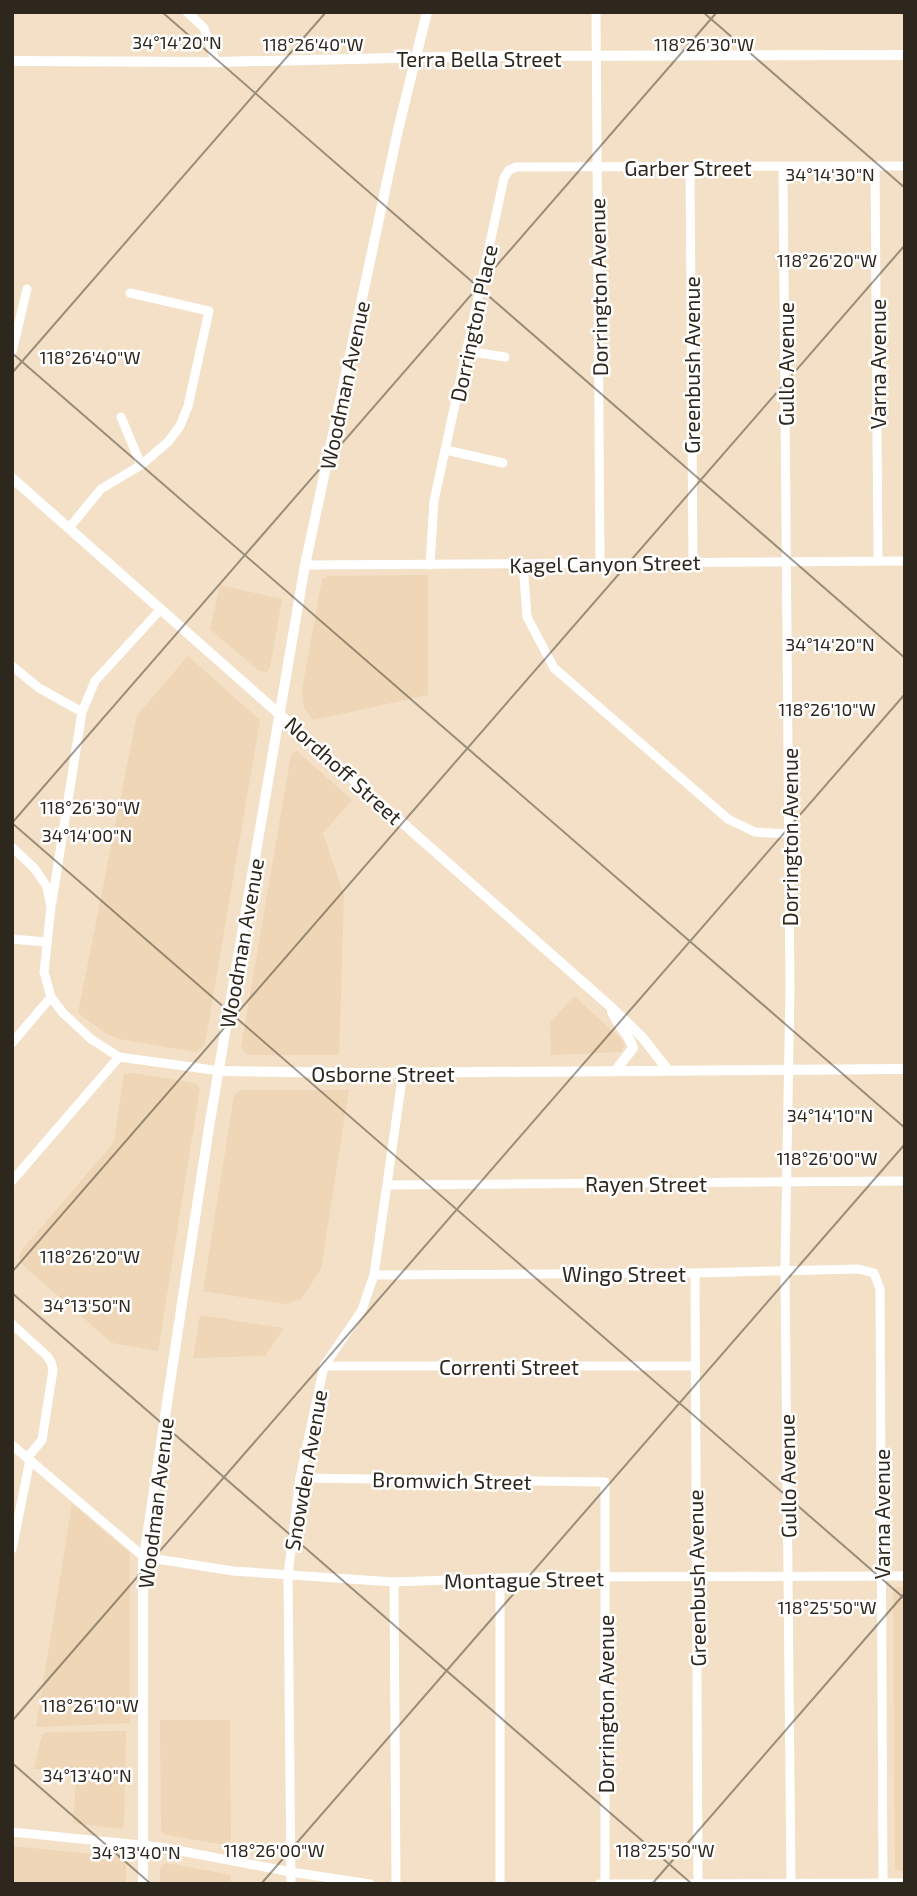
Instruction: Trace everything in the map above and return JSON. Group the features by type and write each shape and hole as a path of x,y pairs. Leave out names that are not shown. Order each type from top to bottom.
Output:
{"main road":[{"name":"Woodman Avenue","path":"143,1884 144,1557 220,1071 305,565 398,130 427,12"},
{"name":"Terra Bella Street","path":"12,61 216,62 905,55"},
{"name":"Nordhoff Street","path":"12,478 612,1008 642,1037 668,1070"},
{"path":"612,1008 617,1026 628,1036 633,1048 616,1070"},
{"name":"Osborne Street","path":"220,1071 272,1073 905,1069"}],"street":[{"path":"187,12 204,28 216,62"},
{"name":"Dorrington Avenue","path":"596,12 600,562"},
{"name":"Garber Street","path":"597,167 905,166"},
{"name":"Dorrington Place","path":"430,565 434,501 504,178 509,170 516,167 597,167"},
{"name":"Greenbush Avenue","path":"690,167 693,562"},
{"name":"Gullo Avenue","path":"783,167 787,562"},
{"name":"Varna Avenue","path":"875,167 878,561"},
{"path":"12,352 27,289"},
{"path":"69,528 101,489 141,465 168,442 180,426 188,406 209,311 130,293"},
{"path":"467,351 505,358"},
{"path":"121,417 141,465"},
{"path":"446,450 503,463"},
{"name":"Kagel Canyon Street","path":"305,565 905,561"},
{"name":"Dorrington Avenue","path":"787,562 790,1070"},
{"path":"523,564 527,617 554,668 728,819 755,832 789,834"},
{"path":"51,907 82,712 95,681 161,609"},
{"path":"12,666 39,688 82,712"},
{"name":"Osborne Street","path":"12,848 35,869 47,887 51,907 44,972 51,997 57,1007 103,1048 119,1057 220,1071"},
{"path":"12,939 46,942"},
{"path":"12,1043 51,997"},
{"path":"12,1181 119,1057"},
{"name":"Gullo Avenue","path":"790,1070 785,1270 791,1883"},
{"name":"Snowden Avenue","path":"291,1884 288,1575 300,1478 324,1366 362,1310 374,1275 403,1072"},
{"name":"Rayen Street","path":"388,1185 905,1181"},
{"name":"Wingo Street","path":"374,1275 858,1269 873,1273"},
{"name":"Greenbush Avenue","path":"695,1273 698,1884"},
{"name":"Varna Avenue","path":"873,1273 880,1289 883,1883"},
{"path":"12,1324 47,1356 53,1370 42,1440 29,1459 12,1549"},
{"name":"Correnti Street","path":"324,1366 694,1366"},
{"path":"12,1445 144,1557"},
{"name":"Bromwich Street","path":"300,1478 605,1482"},
{"name":"Dorrington Avenue","path":"605,1482 605,1884"},
{"name":"Montague Street","path":"144,1557 233,1571 394,1581 905,1576"},
{"path":"499,1578 500,1884"},
{"path":"394,1581 396,1884"},
{"path":"12,1832 142,1844 370,1884"},
{"path":"598,1884 905,1883"}],"shaded area":[{"path":"428,575 428,695 313,720 304,708 302,690 322,579 328,576"},
{"path":"220,585 282,599 270,668 267,672 259,671 210,629"},
{"path":"188,656 260,720 205,1044 195,1052 119,1039 105,1033 78,1013 137,715"},
{"path":"297,751 352,800 323,833 344,895 339,1055 247,1055 241,1048 291,754"},
{"path":"574,996 623,1041 621,1052 551,1055 550,1023"},
{"path":"133,1073 195,1083 200,1088 158,1351 112,1343 24,1266 19,1257 22,1250 114,1141 124,1074"},
{"path":"241,1090 349,1090 321,1269 301,1299 285,1304 203,1291 234,1095"},
{"path":"200,1315 284,1328 265,1356 193,1358"},
{"path":"72,1504 130,1553 130,1723 36,1727"},
{"path":"896,1587 905,1587 905,1872 895,1869 893,1590"},
{"path":"160,1720 230,1720 231,1846 166,1835 161,1831"},
{"path":"126,1731 124,1826 121,1829 73,1823 77,1769 34,1769 42,1735 46,1732"},
{"path":"12,1846 122,1857 126,1861 126,1884 12,1884"},
{"path":"165,1863 231,1875 231,1884 160,1884 160,1869"}]}
